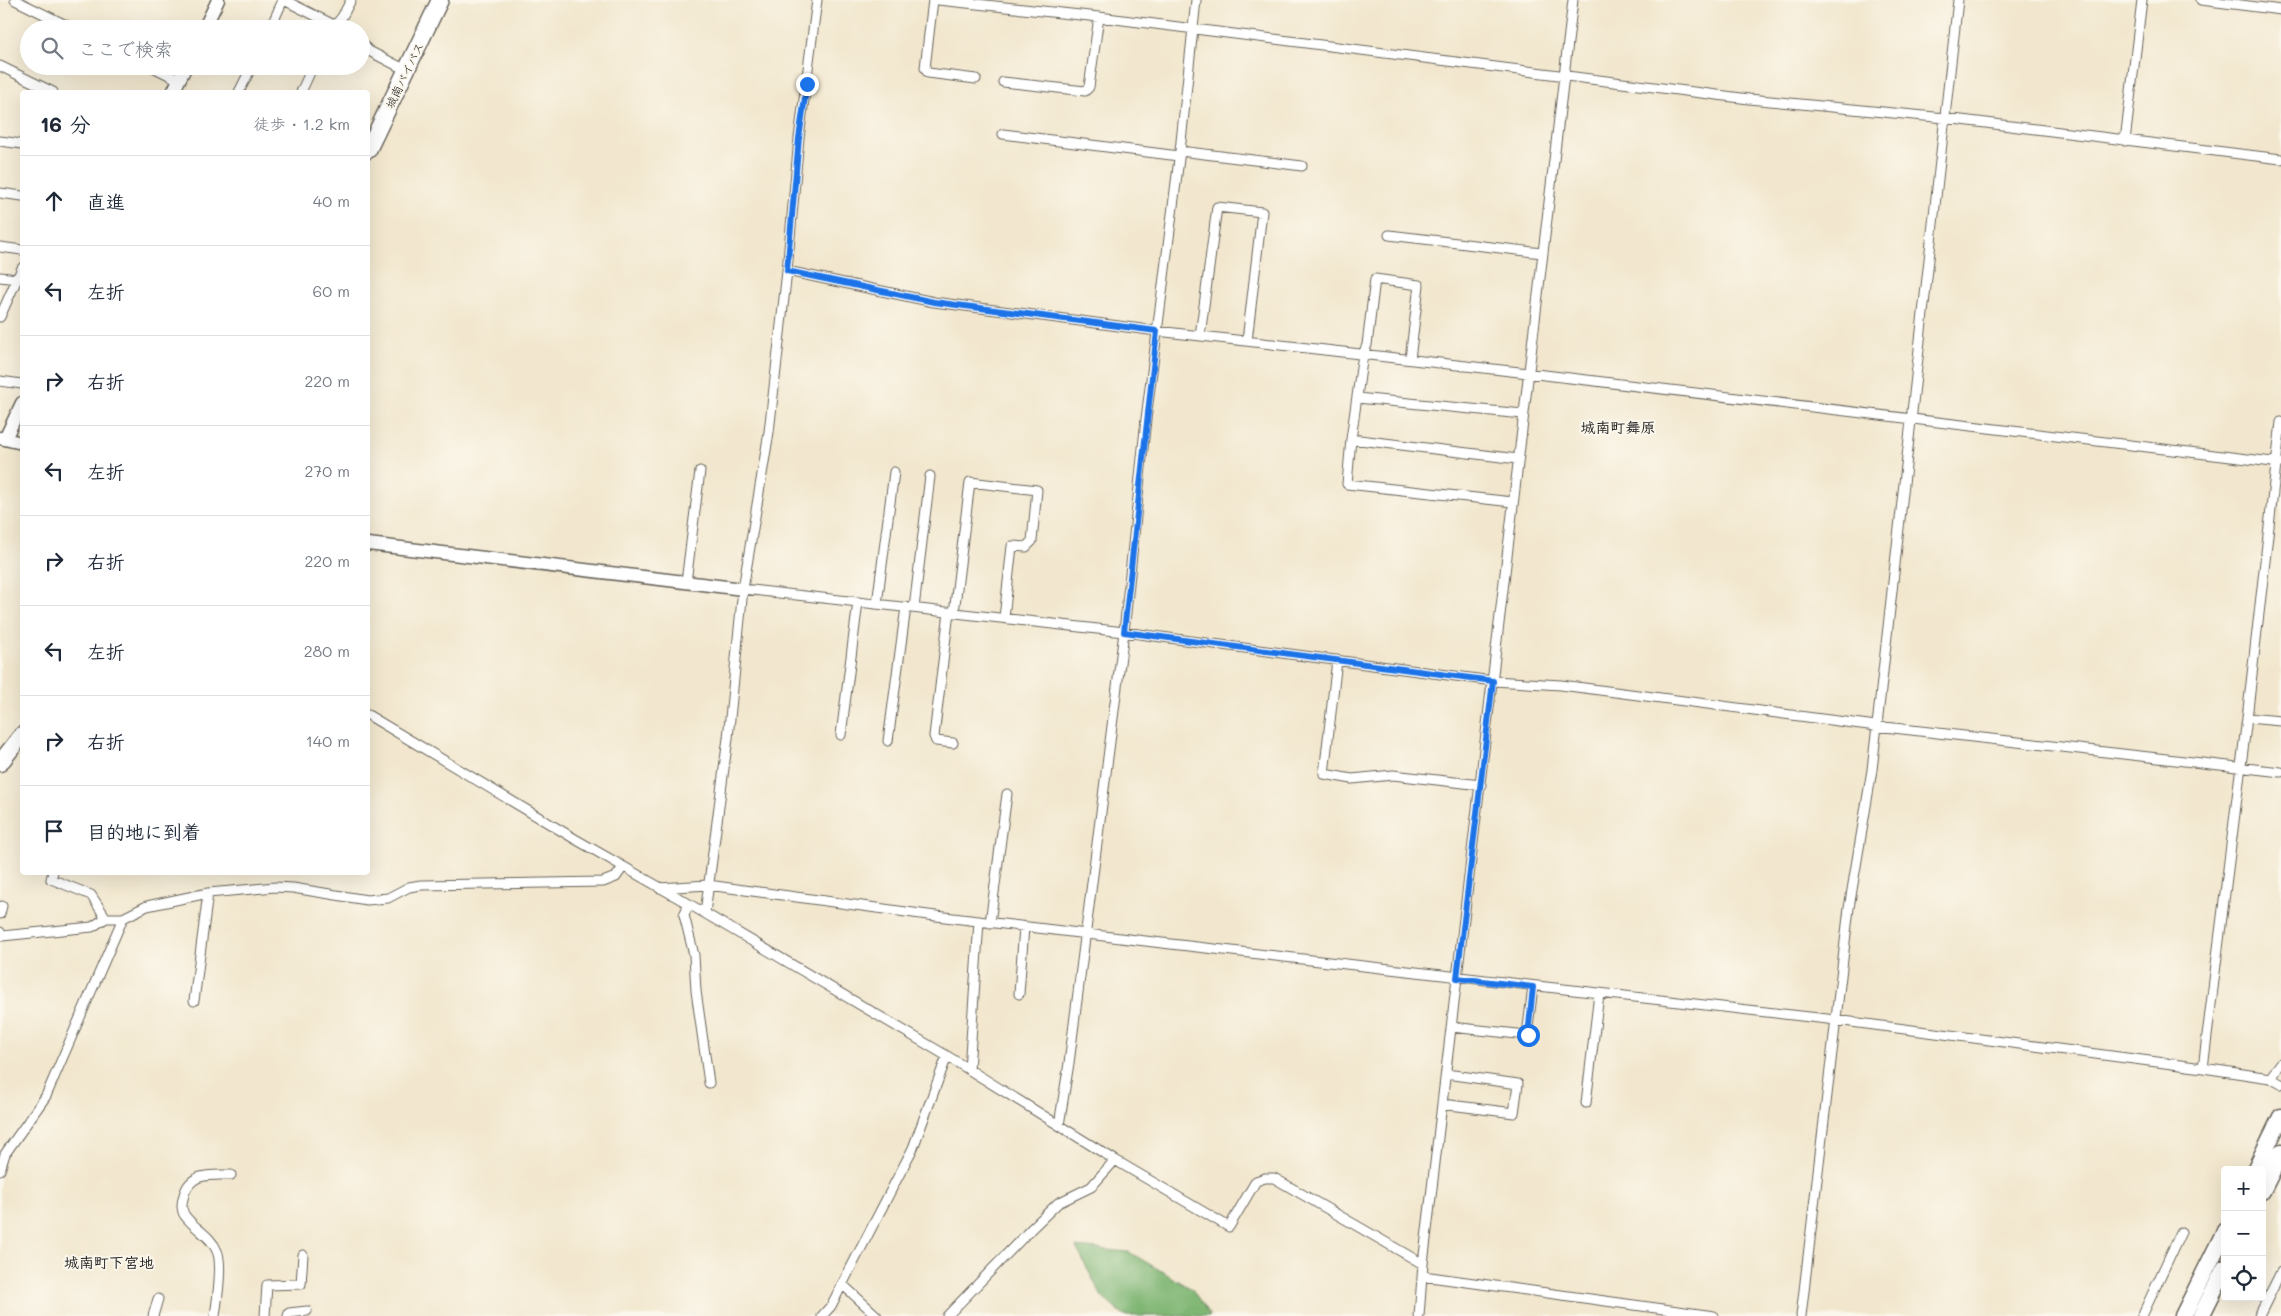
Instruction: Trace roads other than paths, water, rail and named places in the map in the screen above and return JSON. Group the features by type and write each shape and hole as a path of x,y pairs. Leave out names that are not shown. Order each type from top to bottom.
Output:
{"highway":[{"name":"城南バイパス","path":"370,146 440,0"},
{"path":"0,763 20,738"},
{"path":"2257,1166 2281,1117"},
{"path":"2266,1183 2281,1153"},
{"path":"2183,1316 2221,1239"},
{"path":"2201,1316 2221,1276"}],"street":[{"path":"15,0 56,20"},
{"path":"208,20 218,0"},
{"path":"274,20 284,0 323,20"},
{"path":"340,20 351,0"},
{"path":"705,914 728,738 744,589 769,432 787,271 799,138 817,0"},
{"path":"933,0 925,68 928,73 976,79"},
{"path":"938,0 984,2 1192,30 1749,99 1944,118 2281,159"},
{"path":"1059,1125 1069,1063 1124,632 1196,0"},
{"path":"1419,1316 1423,1264 1573,0"},
{"path":"1801,1316 1849,908 1872,770 1958,0"},
{"path":"2125,141 2142,0"},
{"path":"2201,0 2281,10"},
{"path":"1003,82 1085,91 1089,87 1099,17"},
{"path":"370,51 406,70"},
{"path":"0,66 49,90"},
{"path":"169,75 179,80"},
{"path":"174,90 182,75"},
{"path":"240,90 248,75"},
{"path":"301,90 308,75"},
{"path":"1003,134 1302,166"},
{"path":"0,141 20,144"},
{"path":"0,193 20,196"},
{"path":"1200,336 1217,207 1262,212 1247,341"},
{"path":"1389,235 1542,253"},
{"path":"0,247 20,250"},
{"path":"787,271 934,302 1157,331 1410,359 2278,463"},
{"path":"0,316 20,272"},
{"path":"0,277 17,279"},
{"path":"1410,359 1419,285 1375,279 1367,345 1363,354 1351,439 1347,484 1513,502"},
{"path":"0,381 20,384"},
{"path":"1357,398 1523,414"},
{"path":"20,406 2,439 20,443"},
{"path":"2203,1068 2278,463 2281,422"},
{"path":"1351,439 1518,459"},
{"path":"686,582 700,471"},
{"path":"877,604 894,472"},
{"path":"888,741 930,476"},
{"path":"953,743 936,741 934,736 970,482 1037,490 1032,541 1026,547 1012,546 1004,618"},
{"path":"370,544 1124,632 1493,681 1561,685 1876,726 2281,772"},
{"path":"841,735 858,602"},
{"path":"1338,660 1324,774 1352,779 1393,775 1481,785"},
{"path":"370,716 623,867 947,1056 1115,1160 1230,1226 1256,1181 1274,1178 1423,1264"},
{"path":"2247,718 2281,722"},
{"path":"990,923 1007,794"},
{"path":"0,932 2,936 92,927 106,918 123,918 147,906 208,892 293,888 367,900 388,898 409,887 420,885 603,882 616,877 623,867"},
{"path":"52,875 51,879 92,895 106,918"},
{"path":"659,888 708,885 990,923 1533,987 1836,1020 2203,1068 2276,1081 2281,1062"},
{"path":"194,1001 208,892"},
{"path":"689,904 684,916 694,955 696,991 710,1082"},
{"path":"0,1170 5,1154 46,1096 123,918"},
{"path":"969,1070 979,921"},
{"path":"1019,994 1024,927"},
{"path":"1451,1027 1528,1035 1533,987"},
{"path":"1586,1103 1599,994"},
{"path":"822,1316 831,1306 913,1148 947,1056"},
{"path":"1442,1104 1514,1113 1516,1103 1518,1084 1446,1074"},
{"path":"948,1316 1058,1203 1091,1187 1115,1160"},
{"path":"215,1316 218,1290 218,1253 212,1242 185,1216 182,1204 185,1188 194,1179 205,1176 231,1176"},
{"path":"2142,1316 2181,1232"},
{"path":"265,1316 267,1285 301,1284 303,1255"},
{"path":"2259,1316 2281,1272"},
{"path":"1423,1276 1714,1316"},
{"path":"842,1284 877,1316"},
{"path":"152,1316 158,1299"},
{"path":"288,1316 289,1313 307,1311"}],"district":[{"name":"城南町舞原","path":"1618,427"},
{"name":"城南町下宮地","path":"109,1262"}]}
